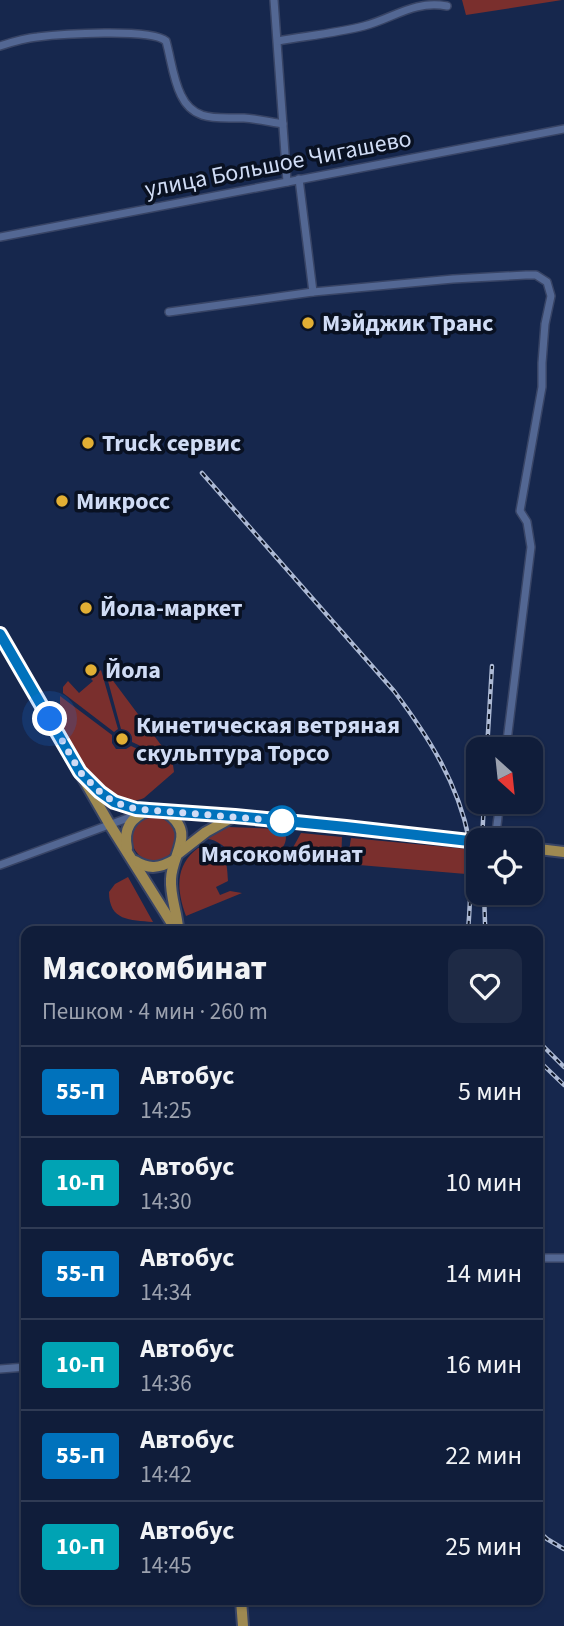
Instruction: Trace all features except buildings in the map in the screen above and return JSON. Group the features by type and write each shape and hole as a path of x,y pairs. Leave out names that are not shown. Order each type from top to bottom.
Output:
{"main road":[{"path":"0,634 110,825 174,926"},
{"path":"80,772 114,802 144,812 235,816 466,841"},
{"path":"164,811 180,828 181,846 175,857 171,879 177,926"},
{"path":"128,851 128,826 144,812"},
{"path":"135,861 158,867 206,832 235,816"},
{"path":"543,850 564,852"},
{"path":"241,1605 243,1626"}],"street":[{"path":"274,0 287,182"},
{"path":"278,41 366,25 404,9 434,3 447,6"},
{"path":"0,46 37,37 96,34 161,37 166,41 180,93 192,109 209,118 250,119 283,124"},
{"name":"улица Большое Чигашево","path":"0,237 564,129"},
{"path":"299,179 313,292"},
{"path":"169,312 313,292 453,279 526,275 542,277 547,282 551,296 545,324 540,406 520,510 527,522 531,547 507,737"},
{"path":"0,864 144,812"},
{"path":"543,1258 564,1258"},
{"path":"0,1369 21,1367"}],"shaded area":[{"path":"462,0 562,0 466,15"},
{"path":"101,670 118,729 114,732 63,693 63,687 68,681 79,693"},
{"path":"105,670 173,761 132,742 130,733 121,729"},
{"path":"60,696 112,735 112,743 116,749 131,746 173,765 174,772 144,798 131,801 118,798 106,790 94,780 75,753 62,721"},
{"path":"154,817 169,824 176,839 169,854 154,861 139,854 132,839 139,824"},
{"path":"228,827 281,829 285,831 285,842 275,854 256,856 236,853 207,839"},
{"path":"301,833 342,837 341,864 294,863 290,853"},
{"path":"351,838 466,849 466,874 347,864"},
{"path":"198,848 214,849 223,855 228,881 216,887 220,895 230,891 242,893 186,916 180,888 181,871 190,855"},
{"path":"128,877 153,922 122,917 113,909 109,892 115,884"}],"railway":[{"path":"202,473 394,691 430,743 449,779 470,842 468,926"},
{"path":"488,737 492,666"},
{"path":"483,814 483,828"},
{"path":"484,905 485,926"},
{"path":"543,1046 564,1067"},
{"path":"543,1065 564,1085"},
{"path":"543,1535 564,1549"}],"bus line":[{"name":"55-П","path":"0,634 80,772 114,802 136,809 235,816 466,841"}],"place":[{"name":"Мэйджик Транс","path":"308,323"},
{"name":"Truck сервис","path":"88,443"},
{"name":"Микросс","path":"62,501"},
{"name":"Йола-маркет","path":"86,608"},
{"name":"Йола","path":"91,670"},
{"name":"Кинетическая ветряная скульптура Торсо","path":"122,739"},
{"name":"Мясокомбинат","path":"282,821"}],"route":[{"path":"50,719 80,772 114,802 136,809 282,821"}]}
